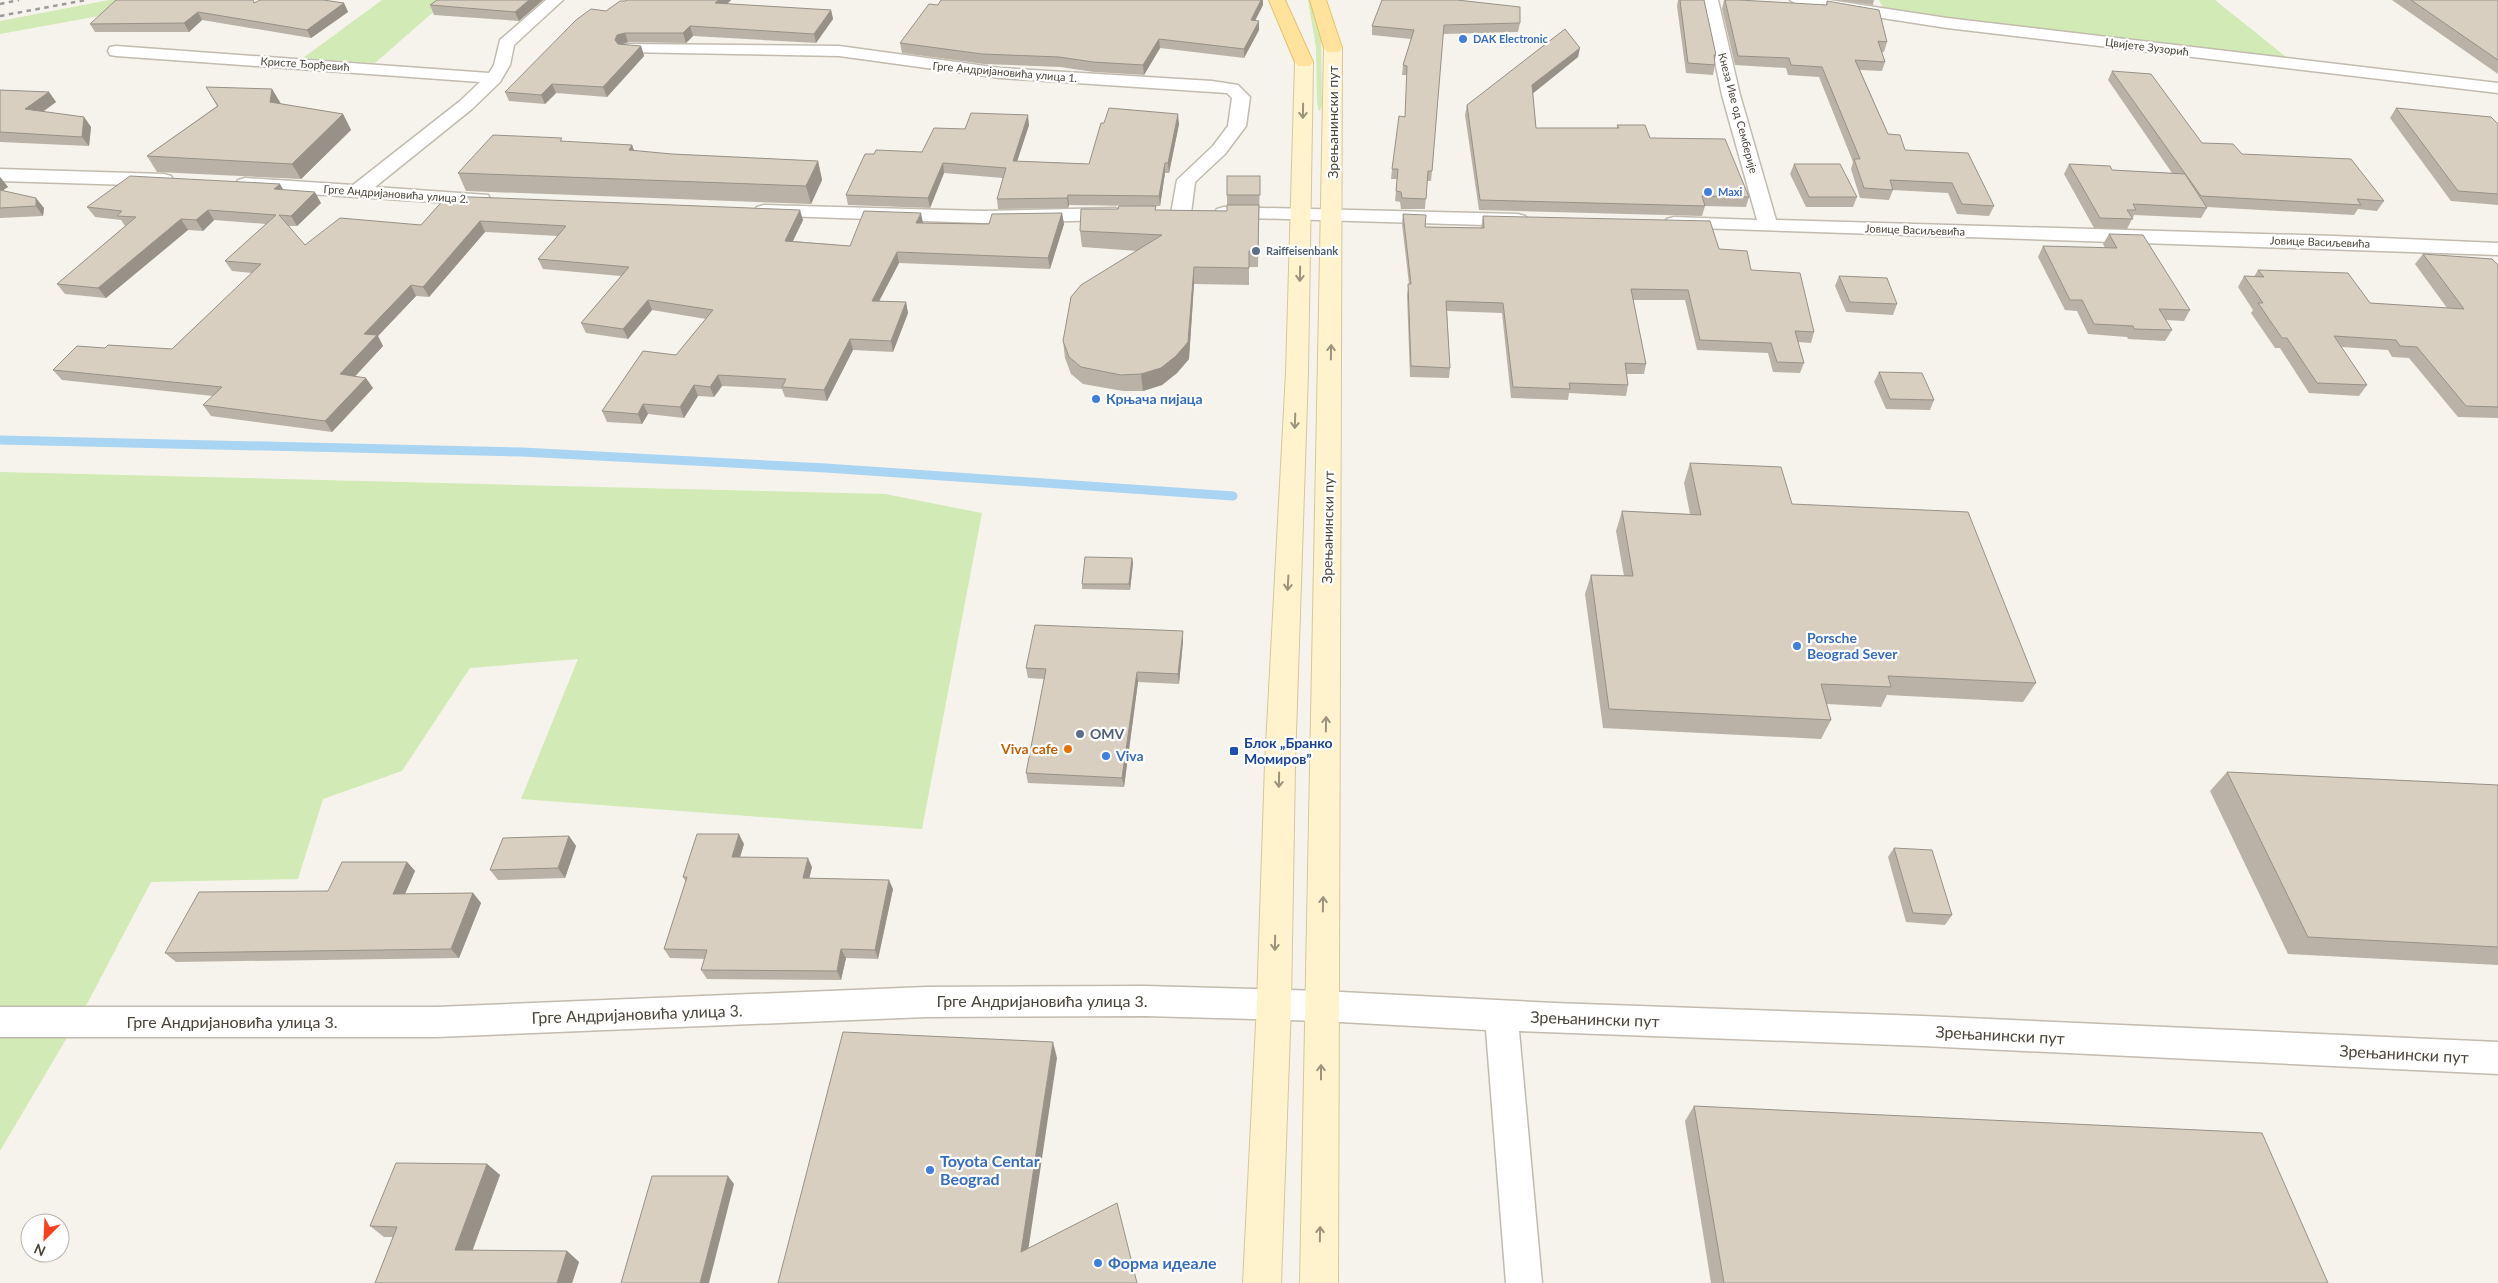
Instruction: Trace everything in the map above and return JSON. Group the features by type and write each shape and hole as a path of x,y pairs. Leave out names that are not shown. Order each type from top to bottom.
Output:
{"main road":[{"path":"1278,0 1304,62"},
{"path":"1296,0 1305,43 1304,62"},
{"path":"1318,0 1333,48"},
{"path":"1333,48 1336,0"},
{"name":"Зрењанински пут","path":"1319,1283 1333,48"},
{"name":"Зрењанински пут","path":"1262,1283 1274,1004 1280,764 1298,372 1304,62"}],"street":[{"path":"359,190 466,105 494,78 502,65 506,43 555,0"},
{"name":"Кнеза Иве од Семберије","path":"1710,0 1731,95 1768,225"},
{"name":"Цвијете Зузорић","path":"1798,0 1966,26 2498,88"},
{"name":"Грге Андријановића улица 1.","path":"628,49 839,51 983,72 1189,84 1232,89 1241,97 1237,126 1219,150 1186,180 1182,213"},
{"name":"Кристе Ђорђевић","path":"116,50 494,78"},
{"path":"0,175 186,181"},
{"name":"Грге Андријановића улица 2.","path":"224,183 504,200"},
{"path":"744,210 982,216 1132,214"},
{"path":"1162,214 1205,213 1541,220"},
{"name":"Јовице Васиљевића","path":"1660,223 2334,242 2498,249"},
{"name":"Грге Андријановића улица 3.","path":"0,1022 436,1022 926,1002 1145,1001 1274,1004"},
{"name":"Зрењанински пут","path":"1274,1004 2498,1058"},
{"path":"1501,1015 1524,1283"}],"green space":[{"path":"109,0 187,0 0,34 0,21"},
{"path":"382,0 447,0 375,63 303,58"},
{"path":"1308,0 1313,0 1321,29 1322,106 1319,112 1317,102 1316,48"},
{"path":"1879,0 2215,0 2291,61 1885,11"},
{"path":"0,472 885,494 982,513 922,829 521,799 578,659 470,668 402,771 323,799 298,879 151,882 88,1002 0,1151"}],"building":[{"path":"116,0 253,0 254,3 260,0 323,0 344,3 307,30 198,12 184,23 90,24"},
{"path":"437,0 529,0 515,12 430,5"},
{"path":"719,0 715,3 831,10 814,34 690,26 683,33 625,33 617,35 615,40 618,44 641,46 603,87 552,84 541,95 505,92 576,20 591,9 606,11 620,1"},
{"path":"941,0 1261,0 1251,20 1259,21 1244,49 1159,39 1143,65 1093,62 1059,57 982,54 900,43 929,4 938,5"},
{"path":"1382,0 1457,0 1520,7 1520,23 1444,25 1432,171 1428,171 1426,199 1402,198 1401,192 1396,191 1398,169 1392,169 1399,116 1405,117 1407,66 1403,65 1414,30 1372,26"},
{"path":"1680,0 1704,0 1716,55 1714,55 1715,65 1688,63"},
{"path":"1725,0 1827,5 1827,1 1879,10 1887,42 1878,41 1885,62 1855,60 1888,134 1900,135 1905,150 1968,153 1994,206 1962,204 1952,183 1890,180 1893,190 1864,188 1854,159 1860,159 1822,67 1791,65 1789,58 1738,56"},
{"path":"2411,0 2498,0 2498,60"},
{"path":"1565,29 1580,48 1532,85 1536,128 1619,128 1617,125 1645,125 1650,138 1725,139 1749,197 1702,196 1705,206 1480,200 1467,105"},
{"path":"2112,71 2151,74 2202,143 2233,144 2242,154 2351,159 2384,201 2357,199 2361,205 2201,196"},
{"path":"206,87 272,89 270,102 343,114 292,164 147,156 218,106"},
{"path":"0,90 49,92 25,109 84,117 82,137 0,132"},
{"path":"1109,108 1178,114 1168,163 1165,163 1159,196 1068,195 1067,198 997,199 1006,168 943,163 928,198 846,195 865,154 874,154 876,150 922,152 934,128 965,129 971,113 1028,115 1013,161 1089,164 1101,123 1104,123"},
{"path":"2396,108 2491,117 2498,124 2498,194 2458,191"},
{"path":"493,135 562,138 560,141 632,145 629,150 672,154 818,161 806,186 458,173"},
{"path":"1794,164 1840,164 1857,197 1809,197"},
{"path":"2069,164 2110,166 2112,170 2185,174 2207,208 2133,204 2136,210 2127,210 2133,219 2100,218"},
{"path":"130,176 280,184 274,189 315,192 291,216 279,215 305,245 340,218 421,225 447,196 800,210 785,241 850,246 864,211 921,213 916,223 989,224 992,214 1062,213 1048,258 897,252 872,301 906,302 891,341 850,339 824,390 782,387 786,379 718,375 710,387 694,385 680,407 643,404 638,414 602,411 643,351 676,355 713,310 648,300 623,329 581,323 629,267 538,259 566,226 480,221 423,287 411,285 364,334 377,335 340,374 366,378 325,421 203,405 222,387 53,370 77,346 105,348 108,345 172,349 261,264 225,261 276,215 208,210 196,220 181,219 98,288 57,284 136,217 117,216 122,211 87,207"},
{"path":"1227,176 1260,176 1260,195 1227,195"},
{"path":"0,190 36,198 36,206 0,208"},
{"path":"1227,205 1259,205 1258,251 1249,251 1249,268 1194,267 1188,342 1176,356 1161,368 1141,374 1121,375 1081,367 1069,357 1063,341 1071,297 1081,285 1162,235 1080,231 1081,209 1156,206 1155,210 1227,211"},
{"path":"1403,214 1426,215 1425,227 1484,228 1483,216 1710,221 1719,249 1747,251 1751,270 1800,273 1814,332 1795,331 1804,363 1777,362 1771,343 1700,340 1688,290 1631,289 1646,364 1625,363 1628,385 1569,383 1570,389 1513,387 1503,303 1446,301 1450,368 1411,366 1408,284 1411,284"},
{"path":"2109,234 2143,235 2190,310 2159,309 2172,330 2134,329 2133,326 2094,324 2082,300 2070,300 2043,246 2117,248"},
{"path":"2423,254 2492,259 2498,265 2498,407 2466,406 2417,347 2400,346 2396,340 2334,336 2367,385 2317,383 2287,338 2282,338 2258,303 2263,303 2244,276 2264,277 2258,270 2348,273 2370,303 2464,309"},
{"path":"1839,276 1887,278 1897,304 1850,302"},
{"path":"1879,372 1922,373 1934,400 1890,399"},
{"name":"Porsche Beograd Sever","path":"1690,463 1781,467 1792,504 1968,512 2036,683 1888,676 1891,687 1821,684 1831,720 1609,709 1591,575 1633,576 1622,511 1701,515"},
{"path":"1085,557 1132,558 1129,584 1082,584"},
{"path":"1035,625 1183,631 1178,674 1137,672 1122,778 1026,773 1046,669 1026,668"},
{"path":"2227,772 2498,785 2498,947 2308,937"},
{"path":"697,834 739,834 732,857 808,858 803,878 889,880 875,950 841,949 837,971 701,970 707,950 664,949 687,877 683,877"},
{"path":"569,836 558,868 490,870 503,838"},
{"path":"1894,848 1932,850 1952,915 1913,913"},
{"path":"342,862 407,862 393,894 473,893 451,949 165,953 199,892 328,891"},
{"name":"Toyota Centar Beograd","path":"843,1032 1053,1042 1021,1252 1117,1203 1137,1283 778,1283"},
{"path":"1694,1106 2262,1133 2328,1283 1724,1283"},
{"path":"396,1163 487,1164 455,1250 567,1251 557,1283 375,1283 397,1227 370,1226"},
{"path":"652,1176 728,1176 700,1283 621,1283"}],"waterway":[{"path":"0,440 522,452 826,468 1233,496"}],"railway":[{"path":"0,4 19,0"},
{"path":"0,16 86,0"}],"place":[{"name":"DAK Electronic","path":"1463,39"},
{"name":"Maxi","path":"1708,192"},
{"name":"Raiffeisenbank","path":"1256,251"},
{"name":"Крњача пијаца","path":"1096,399"},
{"name":"Porsche Beograd Sever","path":"1797,646"},
{"name":"OMV","path":"1080,734"},
{"name":"Viva cafe","path":"1068,749"},
{"name":"Блок „Бранко Момиров”","path":"1234,751"},
{"name":"Viva","path":"1106,756"},
{"name":"Toyota Centar Beograd","path":"930,1170"},
{"name":"Форма идеале","path":"1098,1263"}]}
